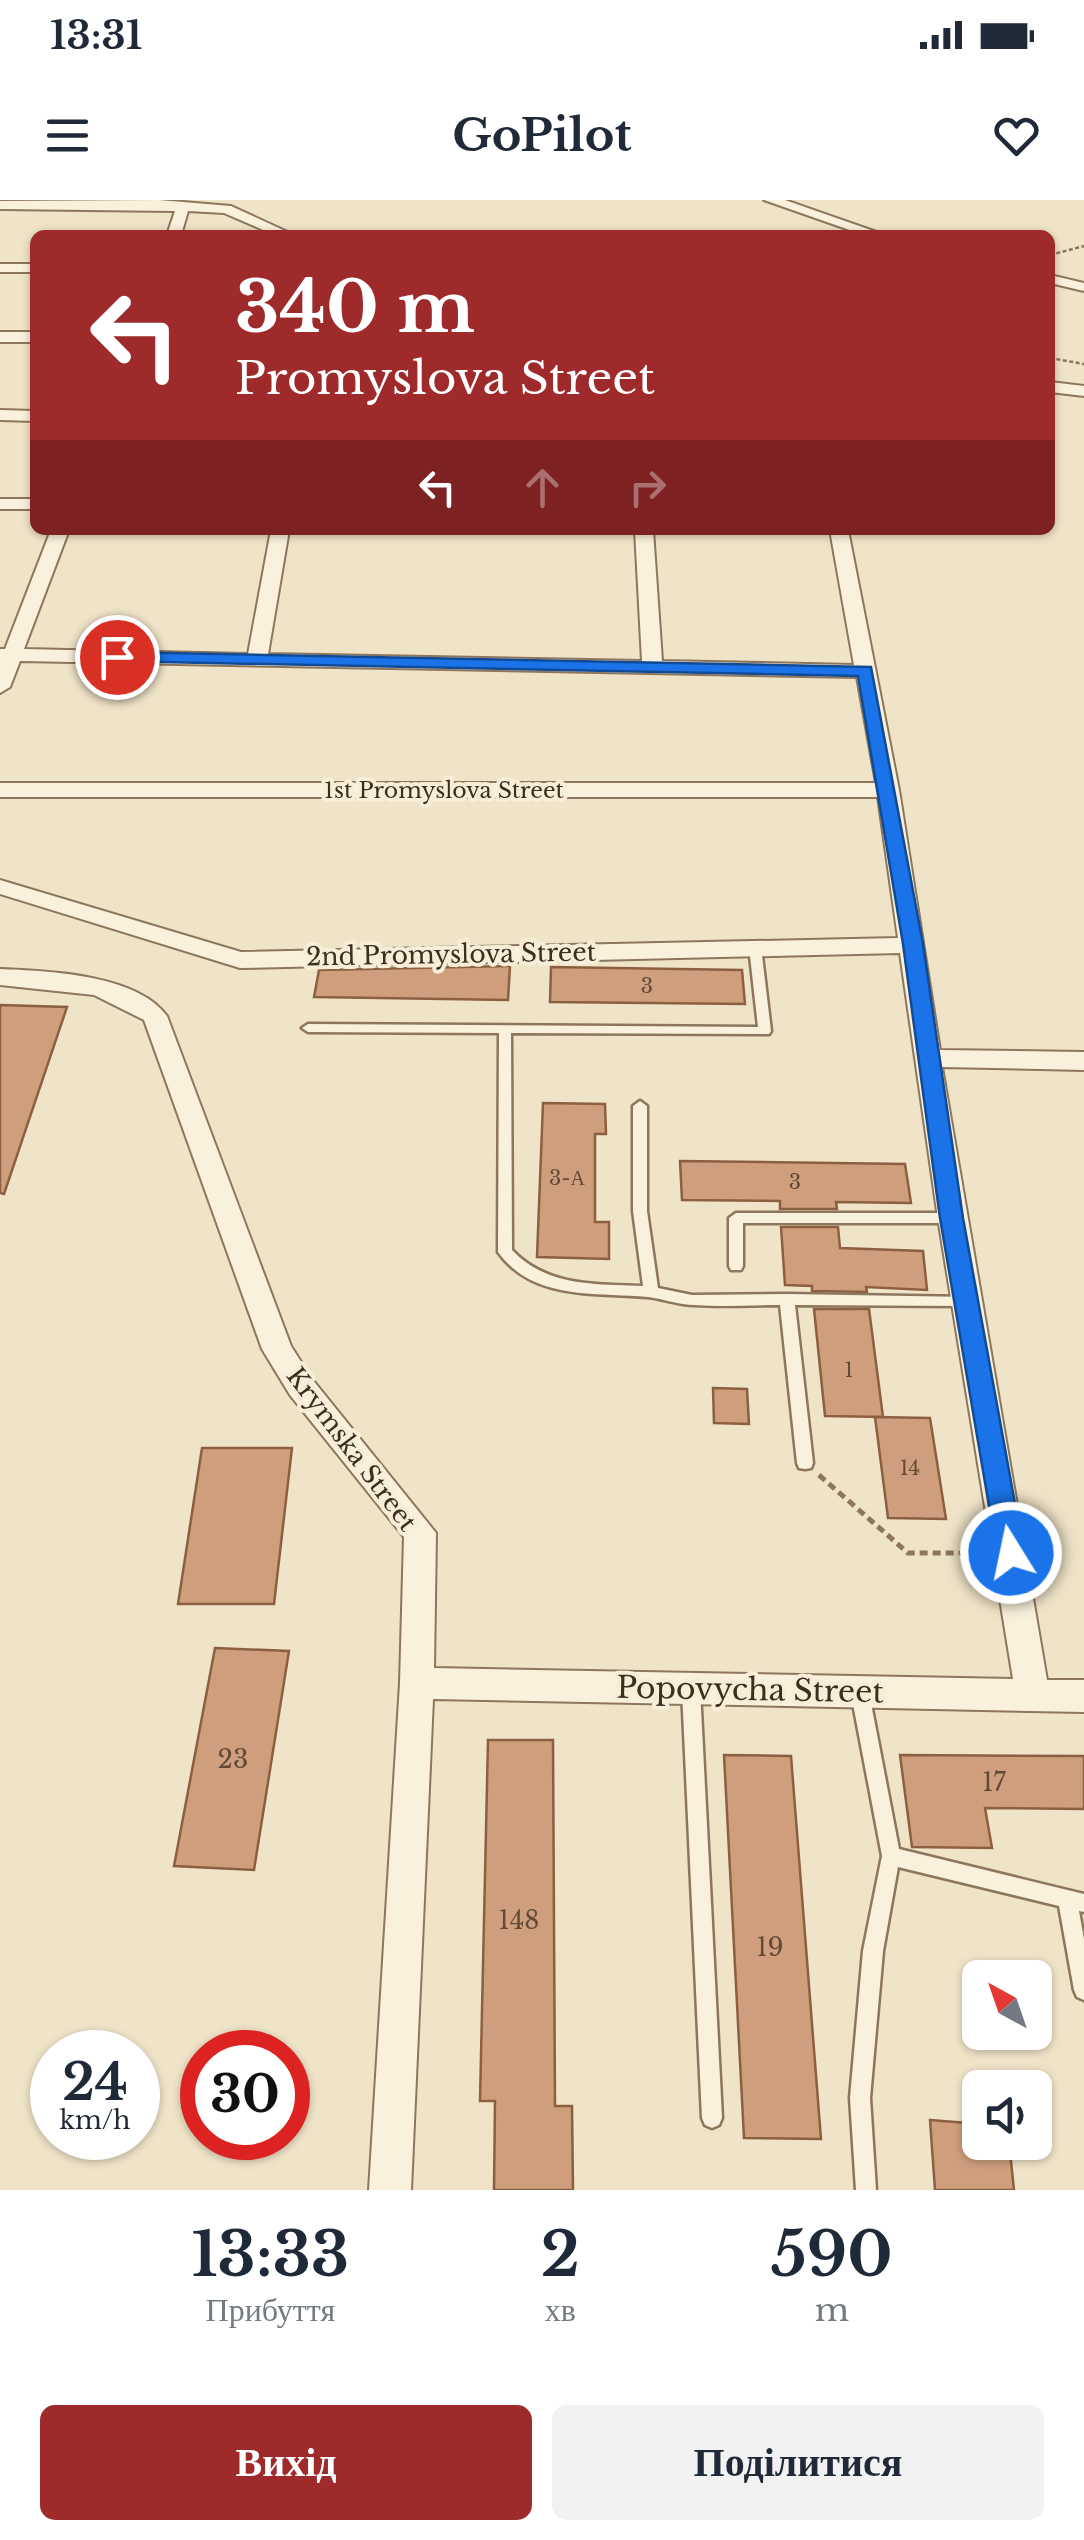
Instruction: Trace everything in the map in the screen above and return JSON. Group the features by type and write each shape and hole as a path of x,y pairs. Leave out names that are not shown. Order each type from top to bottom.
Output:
{"street":[{"path":"162,200 183,206"},
{"path":"771,200 863,230"},
{"path":"0,205 226,209 275,230"},
{"path":"176,230 183,206"},
{"path":"0,268 30,268"},
{"path":"1055,280 1084,287"},
{"path":"0,337 30,337"},
{"path":"1055,388 1084,392"},
{"path":"0,415 30,416"},
{"path":"0,504 30,504"},
{"path":"0,688 6,655 58,535"},
{"path":"256,660 279,535"},
{"path":"644,535 652,668"},
{"path":"840,535 888,790 952,1218 1033,1696"},
{"path":"6,655 865,671"},
{"name":"1st Promyslova Street","path":"0,790 888,790"},
{"name":"2nd Promyslova Street","path":"0,887 240,960 913,944"},
{"name":"Krymska Street","path":"0,977 92,985 131,997 156,1016 277,1349 301,1387 420,1533 417,1683 390,2190"},
{"path":"928,1058 1084,1061"},
{"name":"Popovycha Street","path":"417,1683 1084,1696"}],"lane":[{"path":"308,1028 765,1031 754,947"},
{"path":"505,1029 504,1252 523,1269 556,1286 651,1292 692,1300 966,1302"},
{"path":"640,1106 640,1212 651,1292"},
{"path":"736,1266 736,1218 952,1218"},
{"path":"787,1299 805,1463"},
{"path":"691,1689 712,2118"},
{"path":"860,1692 891,1856 873,1952 860,2098 866,2190"},
{"path":"891,1856 1076,1901 1084,1990"}],"path":[{"path":"1055,255 1084,246"},
{"path":"1055,359 1084,364"},
{"path":"805,1463 908,1553 1011,1553"}],"building":[{"path":"510,966 508,1000 314,997 319,970"},
{"path":"551,967 742,970 745,1004 550,1002"},
{"path":"0,1005 67,1007 4,1194 0,1193"},
{"path":"543,1103 605,1104 606,1134 595,1134 595,1222 609,1222 609,1259 537,1257"},
{"path":"680,1161 905,1164 911,1203 836,1202 837,1209 780,1209 780,1201 682,1200"},
{"path":"781,1227 838,1227 840,1248 923,1251 927,1290 866,1287 867,1292 812,1291 812,1286 785,1285"},
{"path":"814,1309 869,1309 883,1417 825,1416"},
{"path":"713,1388 747,1389 749,1424 714,1423"},
{"path":"875,1417 930,1418 946,1519 888,1518"},
{"path":"202,1448 292,1448 274,1604 178,1604"},
{"path":"215,1648 289,1651 254,1870 174,1866"},
{"path":"488,1740 553,1740 555,2106 572,2106 573,2190 494,2190 495,2101 480,2101"},
{"path":"724,1755 791,1756 821,2139 744,2138"},
{"path":"900,1755 1084,1756 1084,1809 985,1808 992,1848 912,1847"},
{"path":"930,2120 962,2123 962,2160 1011,2160 1014,2190 935,2190"}],"route":[{"path":"117,657 865,671 913,944 952,1218 1011,1553"}]}
